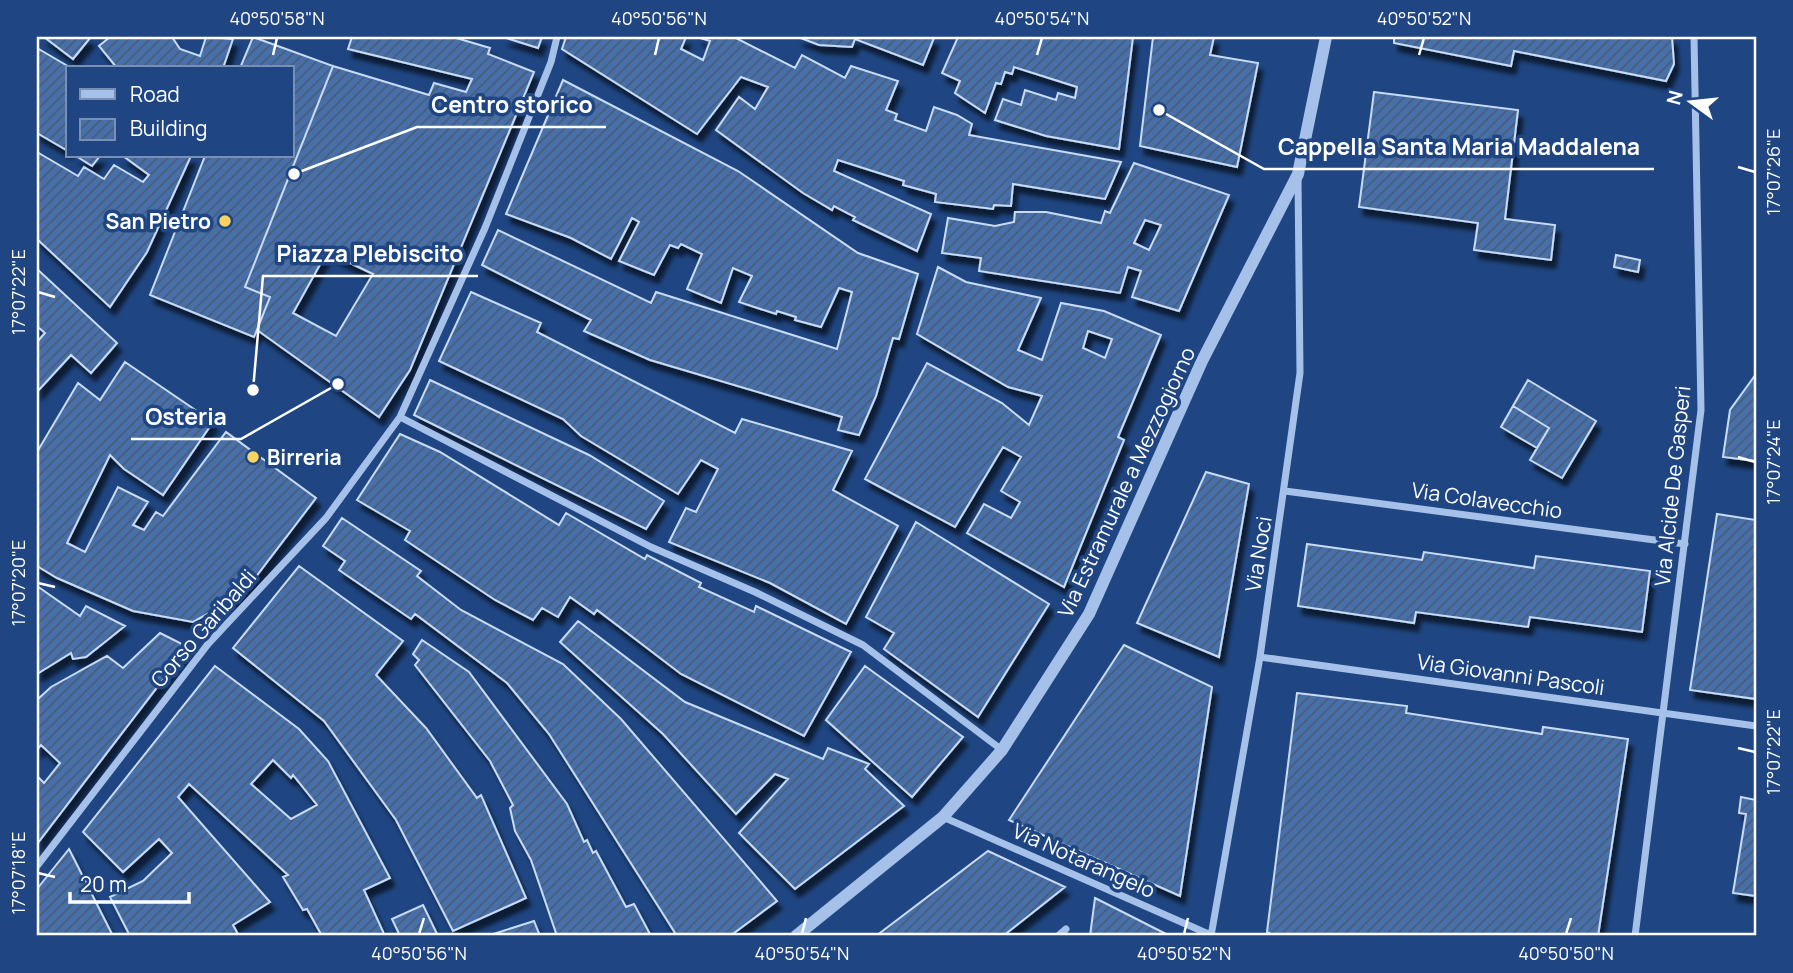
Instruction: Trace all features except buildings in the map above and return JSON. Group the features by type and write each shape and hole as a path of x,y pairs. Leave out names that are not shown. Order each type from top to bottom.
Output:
{"street":[{"name":"Corso Garibaldi","path":"37,866 208,644 326,518 400,417 485,228 551,62 557,37"},
{"name":"Via Estramurale a Mezzogiorno","path":"796,936 943,817 1002,750 1093,607 1202,361 1298,174 1326,37"},
{"name":"Via Alcide De Gasperi","path":"1636,936 1701,410 1694,37"},
{"name":"Via Noci","path":"1212,936 1260,657 1300,373 1298,174"},
{"path":"400,417 650,547 755,592 863,645 1002,750"},
{"name":"Via Colavecchio","path":"1285,491 1685,544"},
{"name":"Via Giovanni Pascoli","path":"1260,657 1756,726"},
{"name":"Via Notarangelo","path":"943,817 1212,936"},
{"path":"1058,936 1066,929"}],"place":[{"name":"Cappella Santa Maria Maddalena","path":"1159,110"},
{"name":"Centro storico","path":"294,174"},
{"name":"San Pietro","path":"225,221"},
{"name":"Osteria","path":"338,384"},
{"name":"Piazza Plebiscito","path":"253,390"},
{"name":"Birreria","path":"253,457"}]}
